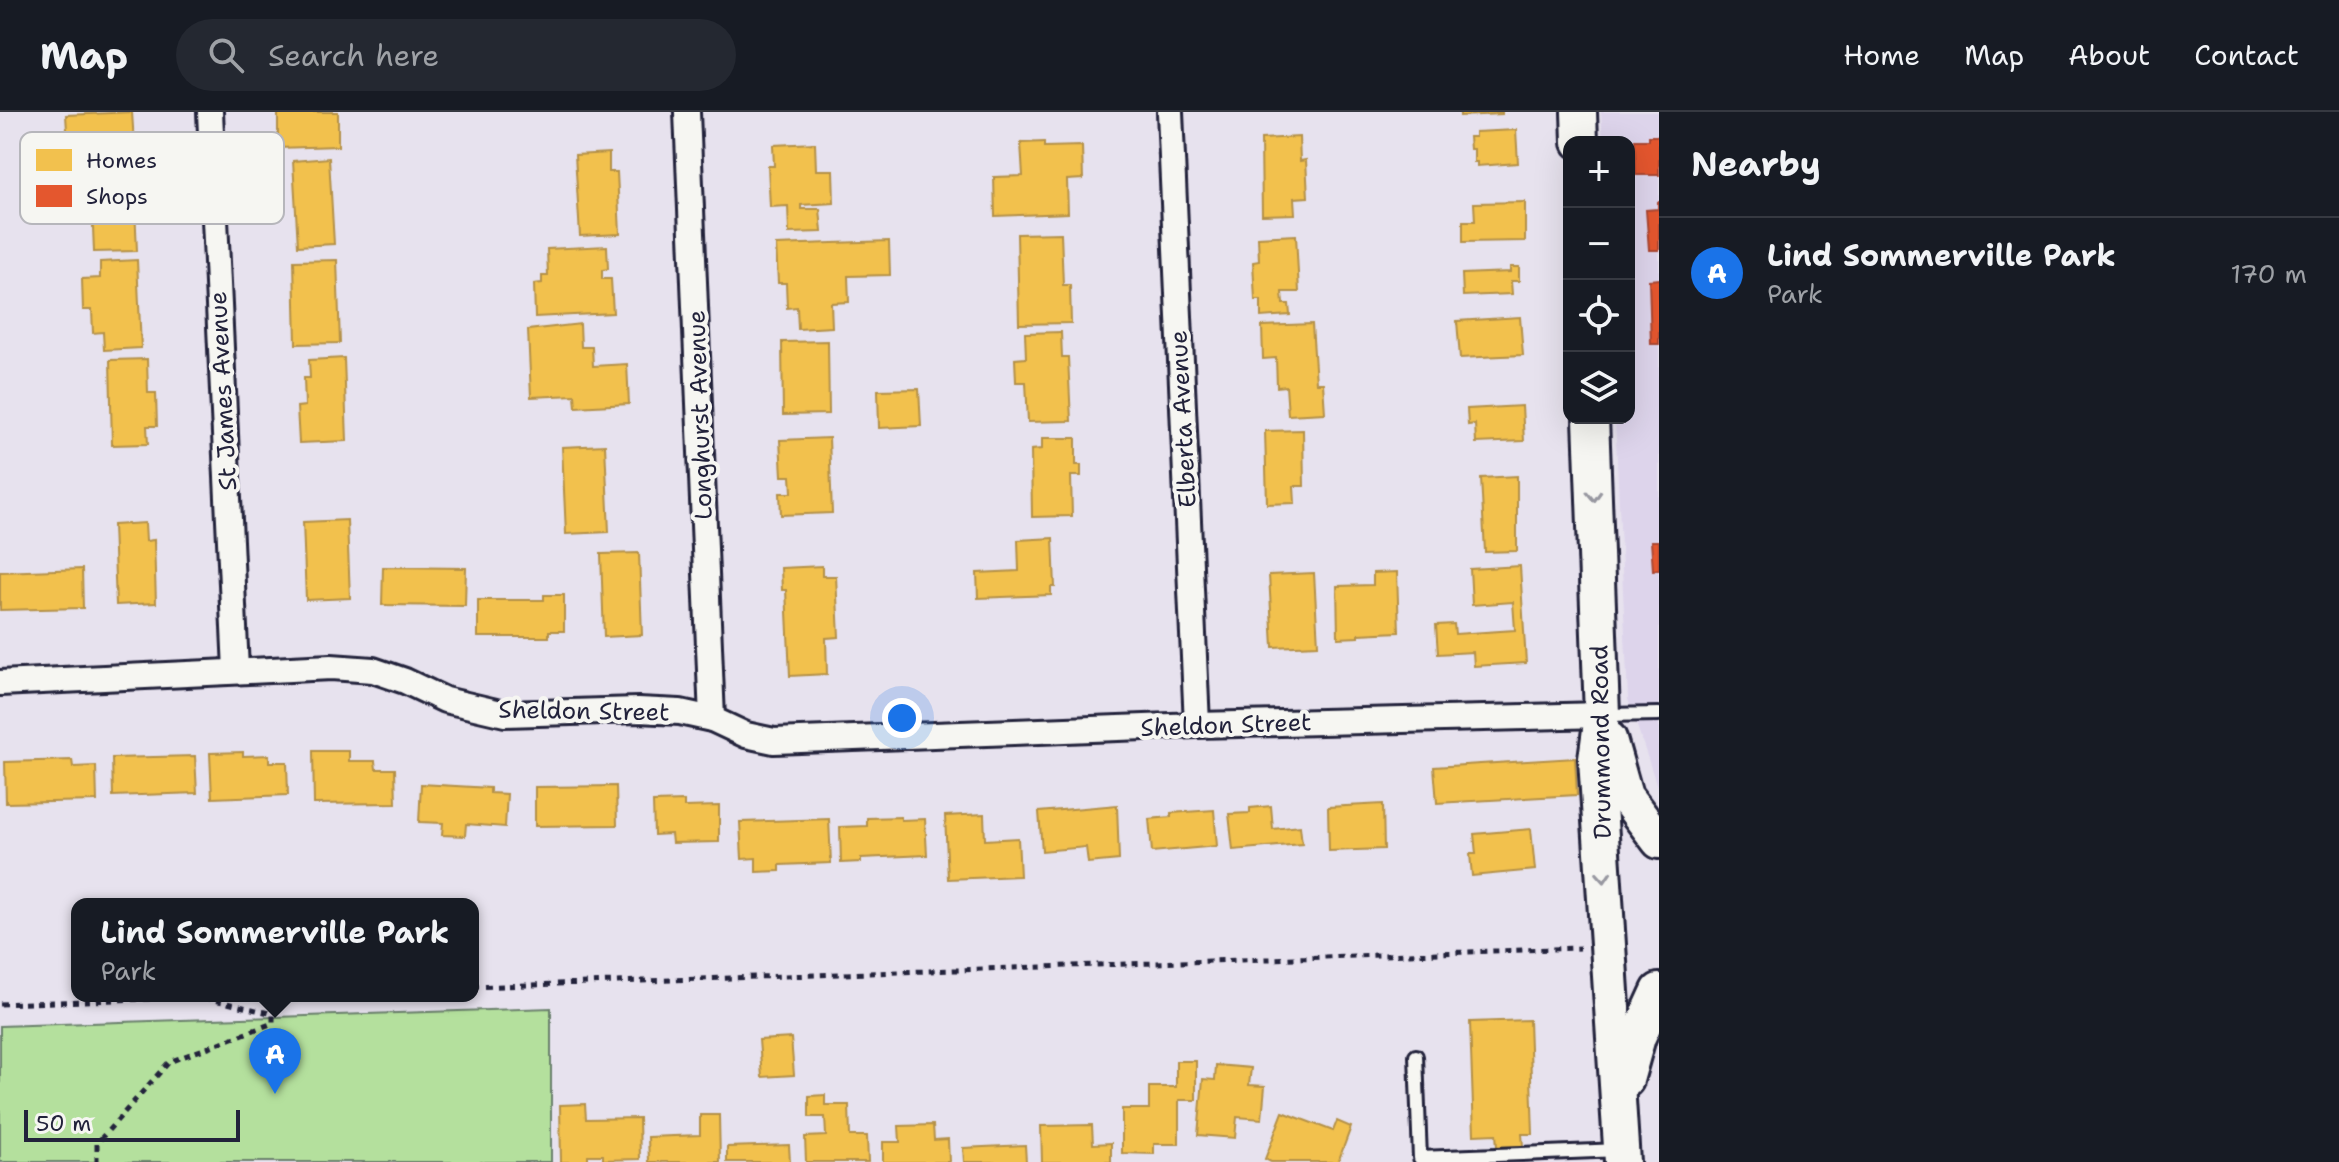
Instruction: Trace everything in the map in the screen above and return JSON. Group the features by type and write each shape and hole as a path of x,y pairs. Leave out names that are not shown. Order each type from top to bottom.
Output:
{"main road":[{"path":"1579,112 1580,136"},
{"name":"Drummond Road","path":"1591,424 1602,715 1596,759 1621,1156"},
{"path":"1602,715 1625,796 1659,841"},
{"path":"1619,1104 1638,1037 1659,991"}],"street":[{"name":"St James Avenue","path":"210,112 211,132"},
{"name":"Longhurst Avenue","path":"687,112 712,719"},
{"name":"Elberta Avenue","path":"1170,112 1197,725"},
{"name":"St James Avenue","path":"215,224 236,670"},
{"name":"Sheldon Street","path":"0,683 236,670 331,667 373,670 445,700 505,714 638,710 680,712 712,719 746,735 774,741 1197,725 1602,715"}],"lane":[{"path":"1602,715 1659,714"},
{"path":"1416,1056 1420,1158 1621,1156"}],"path":[{"path":"479,987 1609,947"},
{"path":"0,1004 71,1002"},
{"path":"97,1162 97,1143 169,1062 273,1023 273,1014 223,1002"}],"shaded area":[{"path":"1601,112 1659,112 1659,792 1628,699 1615,424 1635,424 1635,136 1603,136"}],"green space":[{"path":"551,1008 551,1162 0,1162 0,1026"}],"building: Homes":[{"path":"132,112 133,132 67,132 66,115"},
{"path":"338,112 338,146 284,148 284,132 278,132 278,114"},
{"path":"1460,112 1502,112 1502,114 1460,116"},
{"path":"1516,130 1518,163 1477,166 1469,137 1475,137 1475,132"},
{"path":"1299,137 1300,161 1306,160 1308,197 1294,198 1295,214 1262,215 1261,139"},
{"path":"1044,142 1044,147 1082,146 1083,179 1067,180 1068,213 995,216 994,177 1023,176 1021,143"},
{"path":"815,143 816,170 833,170 834,203 801,205 801,209 820,209 822,232 789,233 788,206 770,207 768,166 774,166 773,145"},
{"path":"609,153 609,172 617,172 620,234 580,236 575,155"},
{"path":"329,158 334,244 298,246 293,161"},
{"path":"1525,202 1525,241 1463,242 1463,221 1475,221 1474,203"},
{"path":"93,224 136,224 137,251 94,252"},
{"path":"1061,233 1063,285 1070,285 1071,323 1019,324 1017,234"},
{"path":"1296,235 1299,292 1282,292 1283,304 1289,304 1290,315 1261,317 1261,300 1255,300 1253,262 1259,261 1258,237"},
{"path":"889,241 890,275 848,276 849,302 831,303 832,327 798,329 797,307 787,308 786,283 778,283 776,245"},
{"path":"607,246 608,269 602,270 602,279 611,279 613,313 535,317 534,284 542,283 542,276 548,276 547,249"},
{"path":"137,260 141,348 104,350 103,332 93,333 92,310 83,310 82,279 100,278 100,262"},
{"path":"337,260 340,343 296,344 294,261"},
{"path":"1510,267 1519,267 1519,281 1511,281 1512,294 1463,296 1462,274 1510,272"},
{"path":"1520,317 1523,355 1460,358 1457,321"},
{"path":"580,324 581,347 592,347 593,366 627,364 629,404 576,407 575,395 531,397 528,330"},
{"path":"1312,324 1316,383 1323,383 1325,413 1288,415 1286,386 1277,387 1276,358 1263,359 1262,326"},
{"path":"1061,332 1062,357 1068,357 1071,421 1028,422 1026,382 1016,382 1015,359 1026,358 1025,333"},
{"path":"828,341 829,414 783,415 782,342"},
{"path":"344,358 347,441 299,443 297,407 305,406 304,378 310,378 309,360"},
{"path":"147,359 148,393 156,393 157,426 147,426 148,444 112,445 110,360"},
{"path":"919,389 921,426 879,428 878,390"},
{"path":"1522,406 1524,441 1476,443 1475,424 1468,425 1467,409"},
{"path":"1303,430 1304,486 1294,486 1295,503 1267,504 1265,431"},
{"path":"829,438 832,513 781,515 780,493 792,493 791,476 782,476 780,440"},
{"path":"1042,438 1076,438 1076,465 1081,465 1081,476 1071,476 1072,516 1032,517 1031,450 1042,449"},
{"path":"605,445 609,532 566,534 562,447"},
{"path":"1517,476 1517,551 1485,552 1481,478"},
{"path":"347,520 350,598 306,600 303,522"},
{"path":"145,523 146,541 154,540 156,603 116,605 113,525"},
{"path":"1053,538 1055,587 1051,587 1051,595 978,598 977,573 1019,571 1018,540"},
{"path":"639,553 642,635 604,637 601,554"},
{"path":"822,566 822,576 836,576 839,637 826,638 827,674 790,676 786,590 782,590 781,568"},
{"path":"1520,566 1526,663 1474,666 1473,652 1438,654 1436,625 1454,624 1455,634 1515,630 1513,602 1472,605 1470,569"},
{"path":"383,567 466,568 465,606 382,605"},
{"path":"82,569 83,608 0,610 0,572"},
{"path":"1397,572 1399,632 1338,638 1337,586 1373,585 1373,573"},
{"path":"1314,573 1318,645 1273,647 1269,575"},
{"path":"544,595 564,595 564,631 549,631 549,637 478,637 478,600 544,600"},
{"path":"313,751 349,751 349,761 375,761 376,769 395,769 396,803 314,804"},
{"path":"243,752 243,756 269,755 269,762 287,762 288,795 212,798 210,753"},
{"path":"195,756 197,793 113,796 112,758"},
{"path":"1575,758 1577,795 1437,803 1434,767"},
{"path":"72,760 73,767 96,766 97,801 6,803 5,762"},
{"path":"421,784 490,788 490,793 507,794 505,827 466,824 465,836 442,835 443,823 419,822"},
{"path":"616,786 617,825 535,826 535,787"},
{"path":"684,801 684,807 719,806 719,842 672,843 671,834 654,835 653,802"},
{"path":"1383,804 1384,849 1329,851 1328,807"},
{"path":"1117,805 1119,860 1088,863 1086,847 1042,851 1039,812"},
{"path":"1271,806 1273,829 1300,826 1302,844 1233,850 1229,814 1250,813 1250,808"},
{"path":"1214,810 1217,846 1152,852 1149,819 1171,817 1171,813"},
{"path":"984,814 985,840 1018,838 1020,876 948,879 945,816"},
{"path":"901,817 901,820 925,819 927,855 861,858 861,862 841,863 840,827 867,826 867,818"},
{"path":"829,819 831,863 780,865 780,871 756,872 756,858 742,859 740,822"},
{"path":"1531,829 1535,870 1472,876 1470,854 1476,854 1474,834"},
{"path":"1529,1020 1533,1134 1522,1134 1523,1146 1497,1147 1496,1134 1474,1135 1470,1022"},
{"path":"791,1038 794,1075 762,1077 759,1040"},
{"path":"1176,1061 1196,1061 1196,1100 1179,1100 1179,1144 1154,1144 1154,1154 1122,1153 1122,1109 1149,1109 1149,1087 1176,1087"},
{"path":"1216,1065 1251,1068 1249,1085 1265,1086 1262,1119 1237,1117 1235,1138 1198,1135 1203,1079 1215,1080"},
{"path":"825,1095 825,1105 849,1105 850,1136 867,1136 868,1162 806,1162 805,1137 826,1136 825,1117 809,1117 809,1096"},
{"path":"585,1104 586,1119 639,1118 640,1159 603,1160 603,1155 588,1155 588,1162 561,1162 560,1105"},
{"path":"1283,1112 1333,1131 1337,1121 1351,1127 1338,1162 1271,1162 1265,1159"},
{"path":"700,1115 719,1115 720,1162 649,1162 648,1137 700,1135"},
{"path":"933,1125 934,1140 948,1139 949,1162 883,1162 883,1142 900,1142 899,1126"},
{"path":"1092,1125 1093,1144 1111,1143 1111,1162 1042,1162 1041,1126"},
{"path":"789,1145 790,1162 727,1162 727,1147"},
{"path":"1025,1145 1026,1162 964,1162 963,1148"}],"building: Shops":[{"path":"1649,136 1659,136 1659,175 1636,175 1635,140 1649,140"},
{"path":"1658,202 1659,250 1649,250 1646,210 1658,209"},
{"path":"1659,279 1659,344 1651,344 1649,280"},
{"path":"1651,541 1659,541 1659,569 1653,570"}],"place":[{"name":"Lind Sommerville Park","path":"275,1094"}]}
